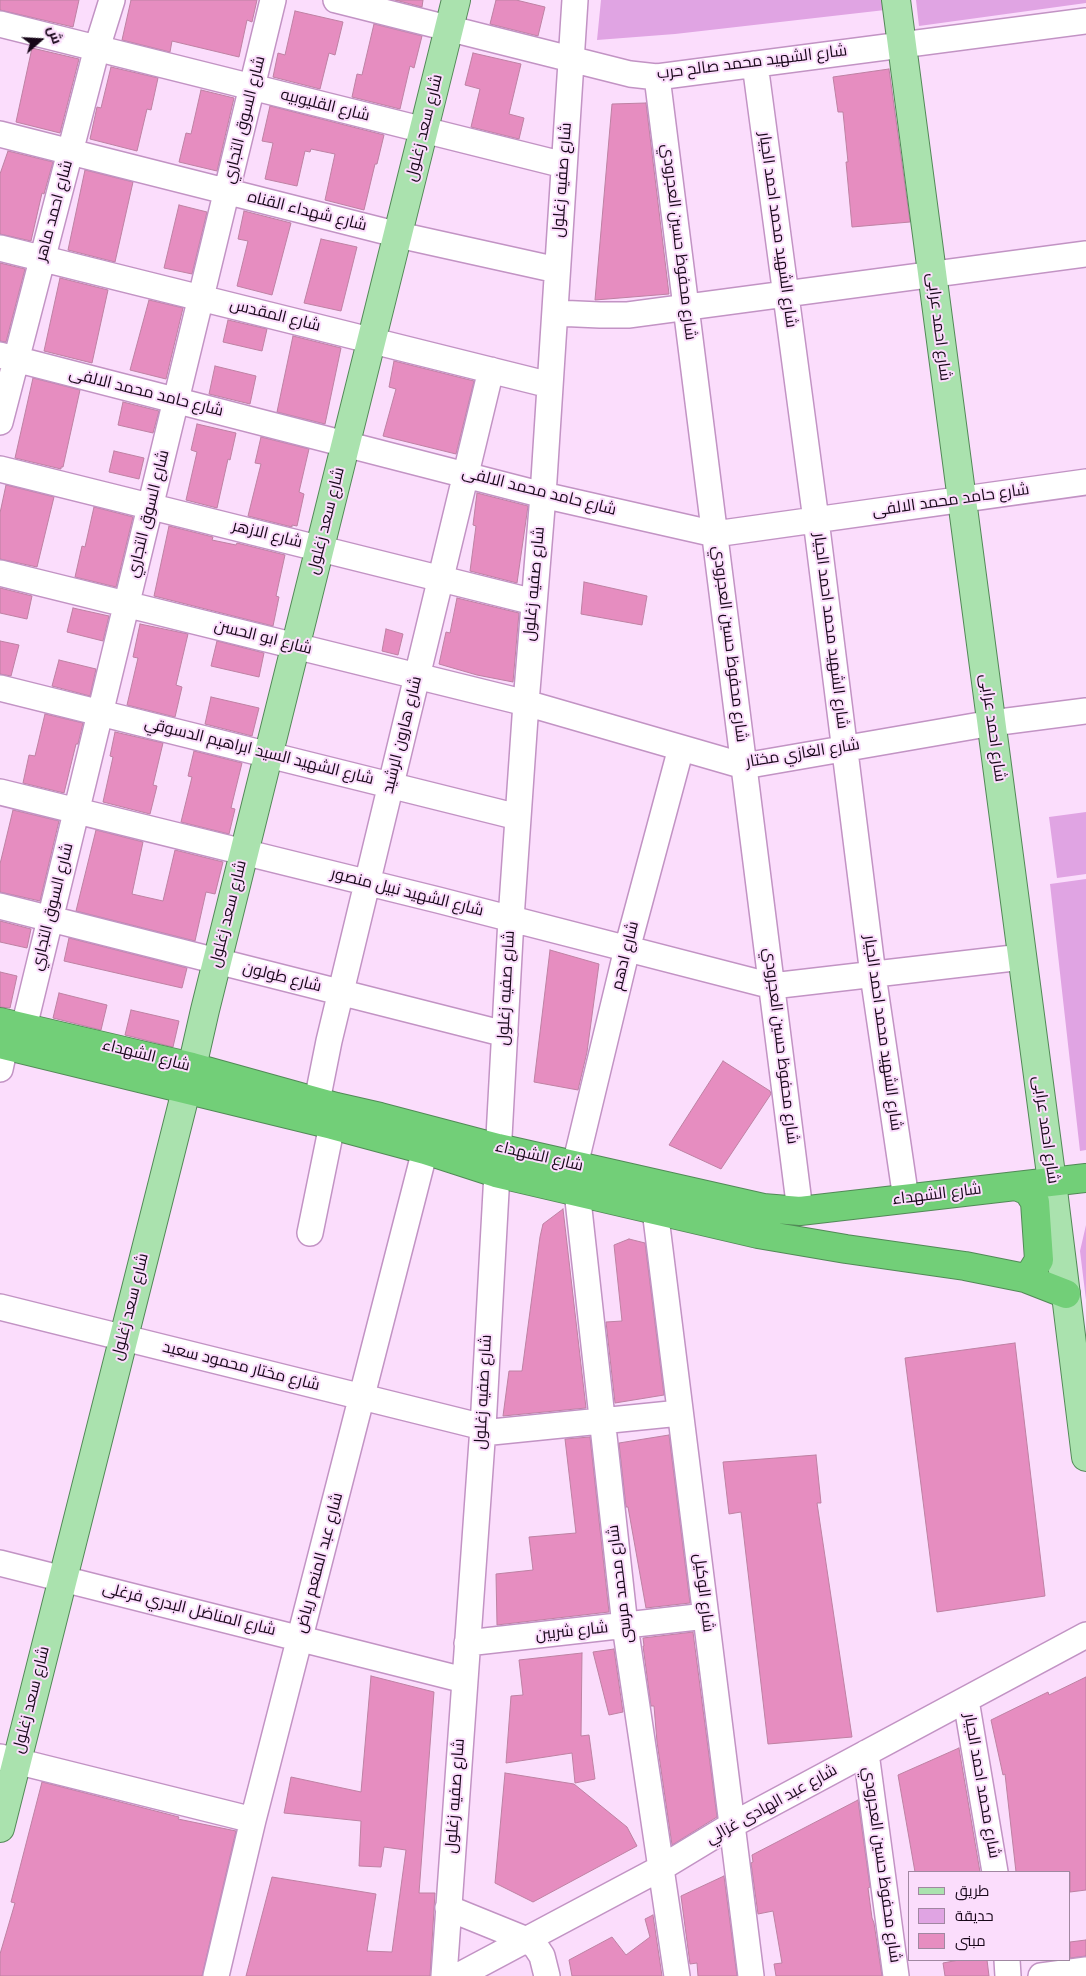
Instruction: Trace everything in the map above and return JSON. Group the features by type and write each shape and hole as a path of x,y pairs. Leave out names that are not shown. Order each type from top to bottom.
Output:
{"highway":[{"name":"شارع الشهداء","path":"6,1042 317,1101 497,1161"},
{"name":"شارع الشهداء","path":"190,1078 332,1125 425,1150 497,1161 576,1178 764,1208 800,1211 1086,1178"},
{"name":"شارع الشهداء","path":"576,1178 655,1210 758,1234 965,1266 1025,1278 1066,1294"},
{"path":"1016,1186 1028,1191 1035,1202 1039,1260 1031,1273 1025,1278"}],"main road":[{"name":"شارع سعد زغلول","path":"0,1828 8,1759 62,1578 190,1078 217,961 456,0"},
{"name":"شارع احمد عرابى","path":"896,0 1052,1182 1086,1457"}],"street":[{"name":"شارع احمد ماهر","path":"0,422 8,357 43,258 112,0"},
{"name":"شارع السوق التجاري","path":"6,1042 50,919 273,0"},
{"name":"شارع الشهيد محمد صالح حرب","path":"336,0 630,74 657,77 1086,21"},
{"name":"شارع صفيه زغلول","path":"444,1976 482,1430 518,817 543,495 575,0"},
{"name":"شارع القليوبيه","path":"0,24 564,165"},
{"name":"شارع الشهيد محمد احمد الجيار","path":"755,64 816,520 873,975 906,1199"},
{"name":"شارع محفوظ حسين العجرودي","path":"657,77 800,1211"},
{"name":"شارع شهداء القناه","path":"0,134 399,235 557,270"},
{"name":"شارع المقدس","path":"0,248 550,385"},
{"path":"555,313 614,315 686,308 1086,254"},
{"name":"شارع حامد محمد الالفى","path":"8,357 543,495 715,534 1086,482"},
{"name":"شارع هارون الرشيد","path":"317,1101 341,993 491,370"},
{"name":"شارع الازهر","path":"0,469 534,602"},
{"name":"شارع ابو الحسن","path":"0,573 526,703"},
{"name":"شارع الشهيد السيد ابراهيم الدسوقي","path":"0,688 518,817"},
{"name":"شارع الغازي مختار","path":"526,703 744,766 992,723 1086,711"},
{"name":"شارع ادهم","path":"576,1178 627,949 681,748"},
{"name":"شارع الشهيد نبيل منصور","path":"0,792 512,919 772,986 1022,957"},
{"name":"شارع طولون","path":"0,906 505,1034"},
{"path":"310,1233 332,1125"},
{"name":"شارع عبد المنعم رياض","path":"216,1976 253,1820 425,1150"},
{"name":"شارع محمد مرسى","path":"576,1178 625,1626 676,1976"},
{"name":"شارع الوكيل","path":"655,1210 751,1976"},
{"name":"شارع مختار محمود سعيد","path":"0,1306 363,1397 482,1430"},
{"path":"482,1430 680,1412"},
{"name":"شارع المناضل البدري فرغلى","path":"0,1563 464,1680"},
{"name":"شارع شربين","path":"467,1643 706,1616"},
{"name":"شارع عبد الهادى غزالي","path":"458,1976 661,1868 732,1825 1086,1634"},
{"name":"شارع محمد احمد الجيار","path":"966,1700 996,1871"},
{"name":"شارع محفوظ حسين العجرودي","path":"866,1753 896,1976"},
{"path":"8,1759 253,1820"},
{"path":"448,1908 527,1940 536,1947 542,1956 547,1976"},
{"path":"1007,1961 1008,1976"},
{"path":"1041,1976 1086,1970"}],"green space":[{"path":"601,0 884,0 885,10 675,34 597,40"},
{"path":"916,0 1086,0 1086,3 919,26"},
{"path":"1086,812 1086,874 1057,878 1049,817"},
{"path":"1086,879 1086,1150 1080,1151 1050,884"},
{"path":"1086,1225 1086,1300 1080,1251"}],"building":[{"path":"0,0 79,0 73,27 0,10"},
{"path":"131,0 257,0 252,22 247,20 239,57 172,41 170,52 122,40"},
{"path":"395,0 423,0 422,7"},
{"path":"496,0 516,0 545,7 538,36 490,24"},
{"path":"295,11 343,22 335,55 329,53 320,89 273,77 278,53 285,55"},
{"path":"374,24 422,36 414,68 410,66 400,109 352,97 357,74 362,75"},
{"path":"32,48 79,59 60,133 16,122"},
{"path":"473,53 521,64 509,114 524,118 519,139 471,127 480,89 465,85"},
{"path":"111,67 158,78 151,110 147,109 137,151 90,139 97,107 101,108"},
{"path":"889,69 910,222 852,227 843,112 838,112 833,77"},
{"path":"201,90 234,98 217,171 179,162 186,133 191,134"},
{"path":"646,103 669,294 595,300 612,104"},
{"path":"270,106 384,135 364,210 325,200 335,154 311,149 310,152 305,151 297,186 265,179 273,143 262,141"},
{"path":"8,151 53,162 44,194 42,193 31,241 0,234 0,174"},
{"path":"85,170 133,182 115,262 68,250"},
{"path":"179,205 207,212 192,274 164,268"},
{"path":"244,211 291,223 272,295 237,286 248,241 238,239"},
{"path":"321,239 357,247 341,311 304,303"},
{"path":"0,263 25,269 6,342 0,341"},
{"path":"60,278 108,290 92,363 44,351"},
{"path":"149,300 183,308 166,379 130,370"},
{"path":"228,320 267,329 262,351 223,342"},
{"path":"293,336 341,348 325,424 277,412"},
{"path":"394,361 474,381 456,454 383,436 396,389 389,387"},
{"path":"215,366 256,376 250,404 209,394"},
{"path":"33,378 80,390 61,469 15,458"},
{"path":"123,402 159,411 153,433 118,425"},
{"path":"197,424 236,433 217,508 186,500 197,452 191,450"},
{"path":"261,437 309,449 299,492 304,494 297,526 292,525 292,527 248,516 261,464 255,463"},
{"path":"114,451 144,458 139,479 109,472"},
{"path":"6,485 54,497 37,567 0,559 0,513"},
{"path":"477,493 528,506 517,583 470,571 476,526 473,525"},
{"path":"94,507 133,517 116,587 75,577 82,546 85,547"},
{"path":"169,526 213,537 212,540 236,545 237,543 285,555 276,596 279,597 273,626 154,596"},
{"path":"584,582 647,596 642,625 581,614"},
{"path":"0,588 32,596 27,619 0,613"},
{"path":"457,598 519,613 513,682 477,675 439,664 446,632 450,633"},
{"path":"73,608 109,616 103,641 67,632"},
{"path":"140,624 188,634 176,685 182,687 175,717 127,705 138,658 133,657"},
{"path":"386,629 403,634 398,655 382,651"},
{"path":"0,641 19,645 11,676 0,674"},
{"path":"217,641 264,653 259,677 211,666"},
{"path":"59,660 96,669 90,696 52,686"},
{"path":"211,697 259,708 252,736 205,724"},
{"path":"45,714 83,723 64,793 23,783 29,755 35,756"},
{"path":"115,732 163,743 153,785 157,786 150,814 103,802 113,757 110,756"},
{"path":"194,751 242,763 231,808 235,809 229,834 181,822 192,777 188,776"},
{"path":"13,810 59,821 40,901 0,892 0,864"},
{"path":"96,830 143,842 132,894 163,901 175,850 223,862 215,894 206,892 195,941 76,911"},
{"path":"0,921 31,929 27,948 0,942"},
{"path":"69,938 187,968 182,988 64,961"},
{"path":"550,950 599,964 587,1052 578,1090 534,1082"},
{"path":"0,972 17,976 10,1008 0,1007"},
{"path":"59,993 107,1005 101,1030 53,1018"},
{"path":"131,1010 179,1021 173,1047 125,1035"},
{"path":"723,1061 770,1091 771,1094 721,1169 669,1145"},
{"path":"563,1209 586,1408 503,1416 509,1371 522,1371 543,1224"},
{"path":"629,1239 645,1243 664,1395 615,1403 606,1322 622,1321 614,1245"},
{"path":"1015,1343 1045,1596 937,1612 905,1358"},
{"path":"669,1435 690,1603 646,1608 628,1507 626,1507 619,1443"},
{"path":"590,1437 609,1612 497,1625 496,1574 533,1570 529,1537 576,1533 565,1439"},
{"path":"816,1455 821,1503 817,1503 852,1737 768,1744 741,1512 729,1514 723,1462"},
{"path":"693,1632 717,1817 672,1845 657,1742 654,1706 651,1706 643,1638"},
{"path":"614,1649 623,1712 609,1715 593,1652"},
{"path":"582,1653 581,1736 589,1735 595,1779 575,1783 572,1753 506,1763 511,1696 523,1695 519,1660"},
{"path":"371,1676 434,1692 419,1893 435,1893 430,1976 246,1976 272,1877 376,1894 367,1951 392,1952 406,1850 384,1847 381,1867 359,1866 361,1821 284,1813 291,1777 361,1792"},
{"path":"1086,1677 1086,1890 1071,1892 1071,1871 1016,1871 1005,1774 1003,1775 991,1720 1048,1692 1049,1695"},
{"path":"959,1748 980,1871 915,1871 898,1775"},
{"path":"505,1773 574,1784 627,1827 637,1846 533,1902 495,1883"},
{"path":"42,1782 179,1817 178,1819 236,1831 202,1976 0,1976 0,1954 15,1903 11,1902"},
{"path":"858,1800 870,1887 868,1888 872,1918 882,1976 776,1976 774,1964 782,1963 773,1911 758,1914 751,1863 753,1862 752,1855"},
{"path":"724,1876 737,1976 698,1976 697,1963 690,1964 681,1896"},
{"path":"653,1915 662,1976 572,1976 569,1960 612,1937 626,1955 650,1937 645,1919"},
{"path":"1086,1940 1086,1956 1071,1958 1071,1942"},
{"path":"954,1961 987,1961 989,1976 945,1976 943,1963"}]}
